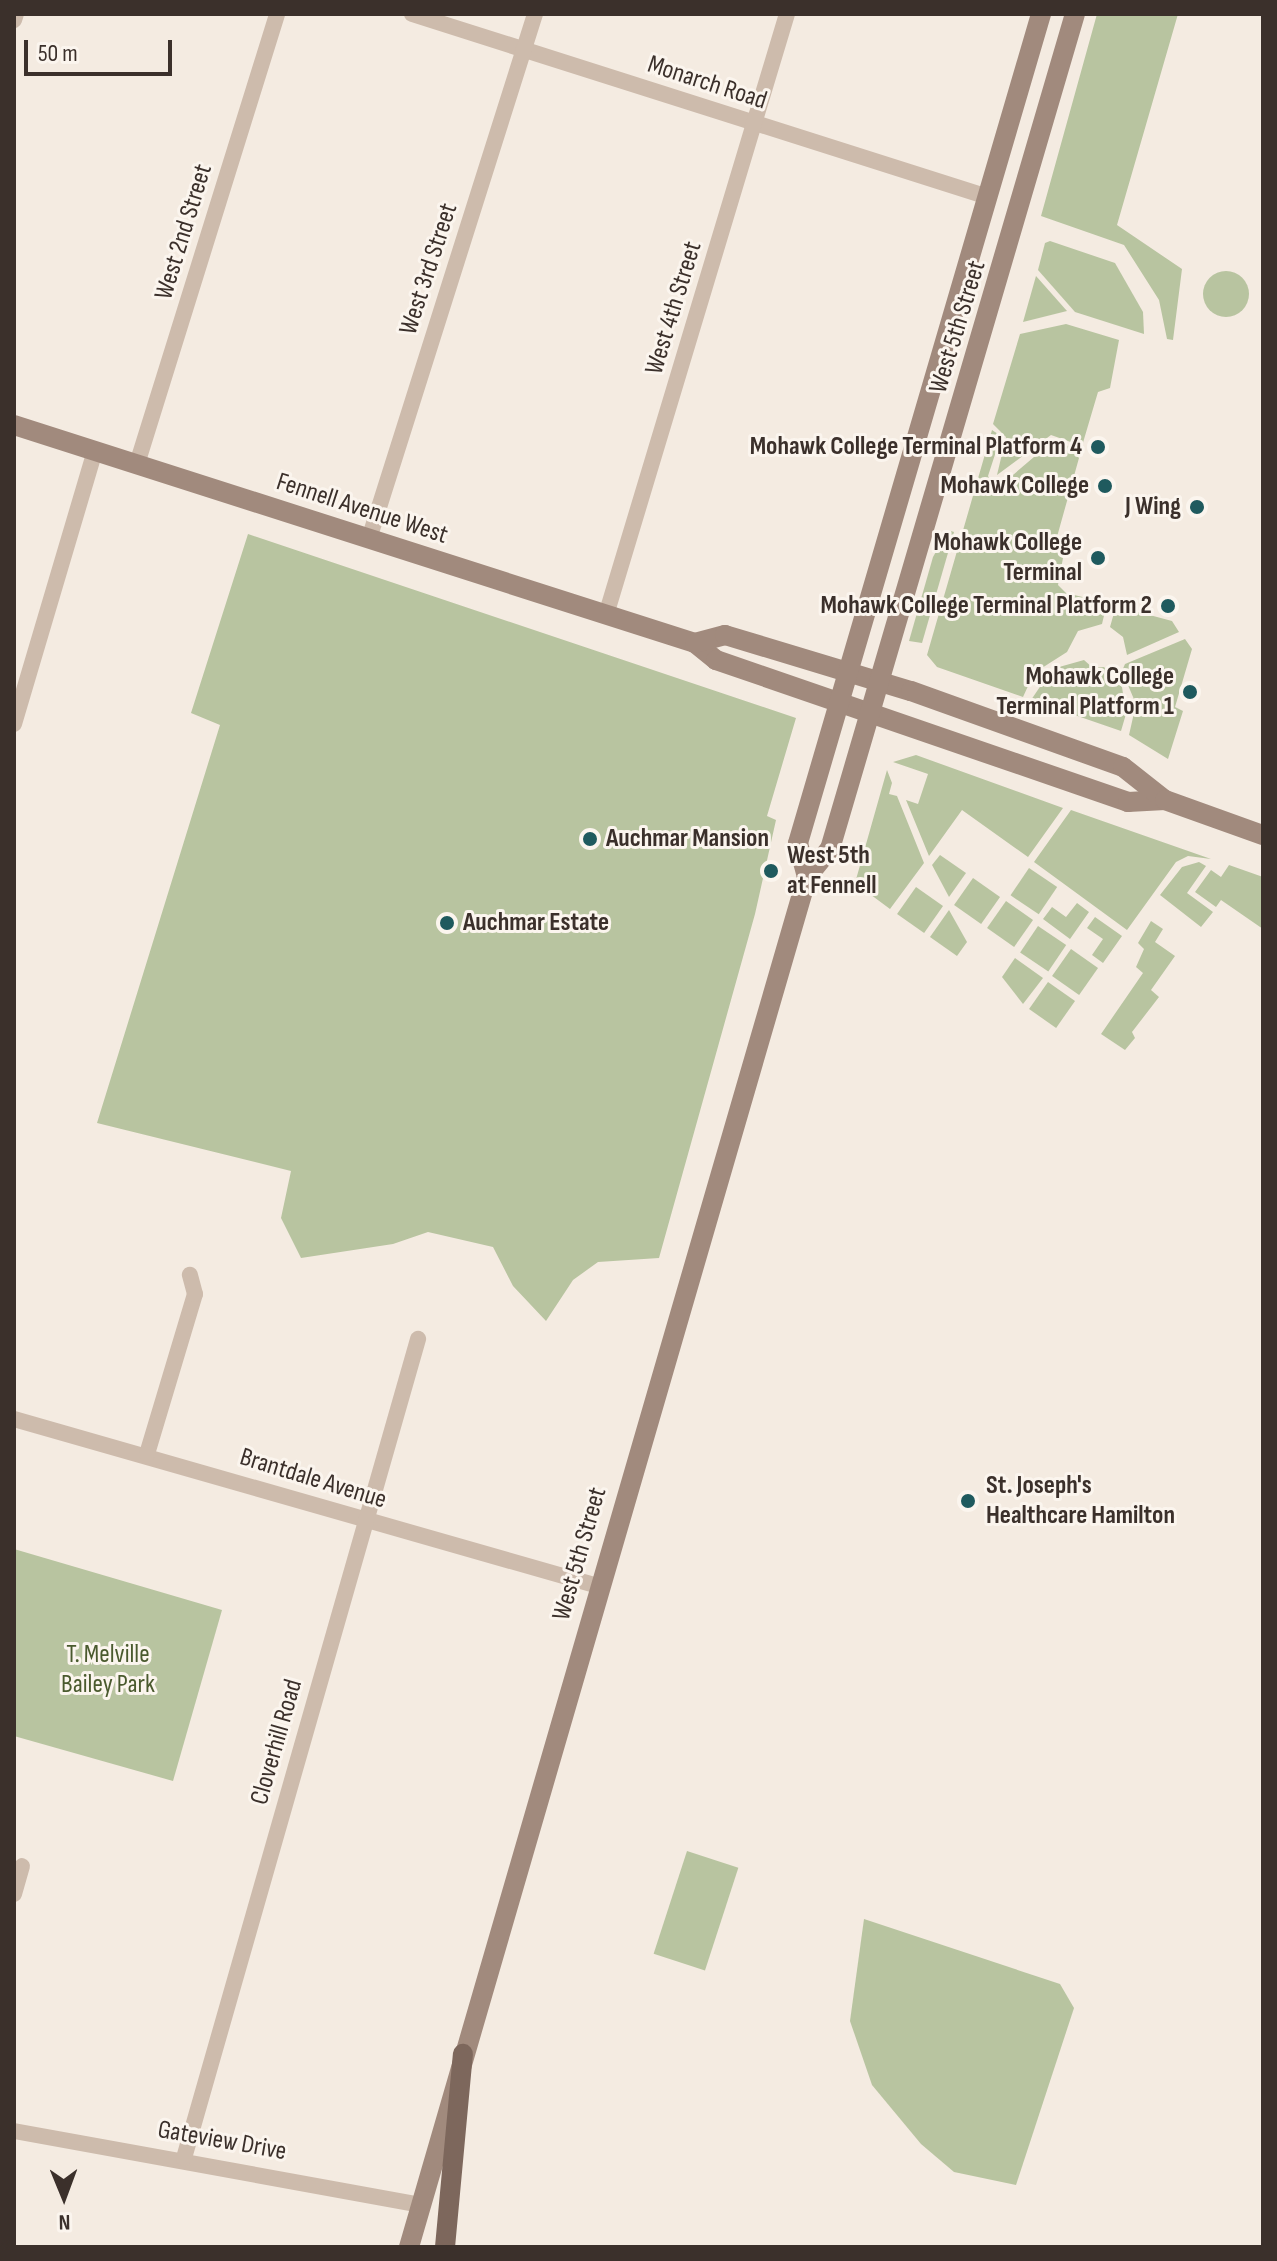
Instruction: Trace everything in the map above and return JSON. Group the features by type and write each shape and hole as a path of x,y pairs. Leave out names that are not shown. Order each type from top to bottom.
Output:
{"main road":[{"name":"West 5th Street","path":"807,877 798,843 1041,14"},
{"name":"West 5th Street","path":"409,2247 598,1586 807,877 830,849 1075,14"},
{"name":"Fennell Avenue West","path":"14,425 695,643 716,660 1128,802 1165,800"},
{"name":"Fennell Avenue West","path":"695,643 725,635 849,672 1123,767 1165,800 1263,835"},
{"path":"445,2247 463,2054"}],"street":[{"path":"14,20 16,14"},
{"name":"West 2nd Street","path":"137,464 277,14"},
{"name":"Monarch Road","path":"412,14 988,197"},
{"name":"West 3rd Street","path":"369,539 535,14"},
{"name":"West 4th Street","path":"606,615 787,14"},
{"path":"14,724 95,450"},
{"path":"147,1454 195,1294 190,1275"},
{"name":"Cloverhill Road","path":"184,2158 418,1339"},
{"name":"Brantdale Avenue","path":"14,1419 147,1454 598,1586"},
{"path":"14,1894 22,1866"},
{"name":"Gateview Drive","path":"14,2131 184,2158 420,2205"}],"green space":[{"path":"1097,14 1178,14 1117,225 1182,269 1173,340 1167,339 1159,300 1124,245 1041,216"},
{"path":"1050,241 1115,263 1143,312 1144,334 1075,312 1038,270 1045,243"},
{"path":"1226,271 1242,278 1249,294 1242,310 1226,317 1210,310 1203,294 1210,278"},
{"path":"1036,276 1067,311 1023,322"},
{"path":"1066,324 1119,340 1110,388 1098,392 1082,446 1051,435 997,475 1006,437 993,424 1020,334"},
{"path":"992,430 1001,436 988,476 993,486 1000,486 1054,440 1064,442 1079,458 1055,544 1063,558 1058,585 1066,593 1107,603 1102,624 1078,631 1067,652 1034,673 1023,697 937,667 927,655"},
{"path":"948,530 954,532 922,643 909,641 933,557"},
{"name":"Auchmar Estate","path":"248,534 796,718 767,816 776,820 755,914 659,1258 598,1262 573,1280 546,1321 513,1286 493,1247 428,1232 393,1244 301,1258 281,1218 291,1171 97,1123 220,725 191,713"},
{"path":"1116,606 1172,621 1179,632 1127,655 1123,637 1110,627"},
{"path":"1185,639 1192,649 1175,707 1183,711 1168,759 1129,735 1136,704 1122,671 1125,664"},
{"path":"1084,660 1093,668 1104,667 1122,687 1126,714 1121,731 1031,700 1052,669"},
{"path":"916,755 1063,808 1028,857 962,810 929,856 906,800 918,804 928,774 893,762"},
{"path":"887,770 892,783 889,794 897,796 924,863 890,909 855,883"},
{"path":"1071,810 1211,859 1188,856 1176,862 1127,930 1034,862"},
{"path":"940,855 966,873 949,897 932,865"},
{"path":"1199,862 1206,866 1187,893 1213,912 1201,927 1160,895 1182,867"},
{"path":"1229,865 1263,877 1263,929 1221,900 1216,907 1195,892 1211,870 1221,877"},
{"path":"1029,868 1057,887 1039,914 1011,895"},
{"path":"973,878 1000,897 981,924 954,905"},
{"path":"916,887 943,906 924,933 897,914"},
{"path":"1006,901 1033,920 1014,947 987,928"},
{"path":"1077,903 1089,912 1070,939 1043,919 1052,907 1066,917"},
{"path":"949,910 967,942 957,956 930,937"},
{"path":"1095,917 1122,936 1103,963 1092,955 1103,939 1087,928"},
{"path":"1151,921 1163,929 1155,942 1175,956 1151,990 1159,997 1132,1032 1135,1038 1125,1050 1101,1034 1143,973 1136,967 1144,949 1138,943"},
{"path":"1038,926 1066,945 1048,972 1020,953"},
{"path":"1071,949 1098,968 1079,995 1052,976"},
{"path":"1015,958 1043,978 1023,1004 1002,977"},
{"path":"1048,982 1075,1001 1056,1028 1029,1009"},
{"name":"T. Melville Bailey Park","path":"14,1549 222,1610 173,1781 14,1736"},
{"path":"687,1851 738,1868 705,1970 654,1954"},
{"path":"864,1919 1060,1984 1074,2008 1016,2185 954,2172 921,2144 872,2085 850,2021"}],"place":[{"name":"Mohawk College Terminal Platform 4","path":"1098,447"},
{"name":"Mohawk College","path":"1105,486"},
{"name":"J Wing","path":"1197,507"},
{"name":"Mohawk College Terminal","path":"1098,558"},
{"name":"Mohawk College Terminal Platform 2","path":"1168,606"},
{"name":"Mohawk College Terminal Platform 1","path":"1190,692"},
{"name":"Auchmar Mansion","path":"590,839"},
{"name":"West 5th at Fennell","path":"771,871"},
{"name":"Auchmar Estate","path":"447,923"},
{"name":"St. Joseph's Healthcare Hamilton","path":"968,1501"}]}
